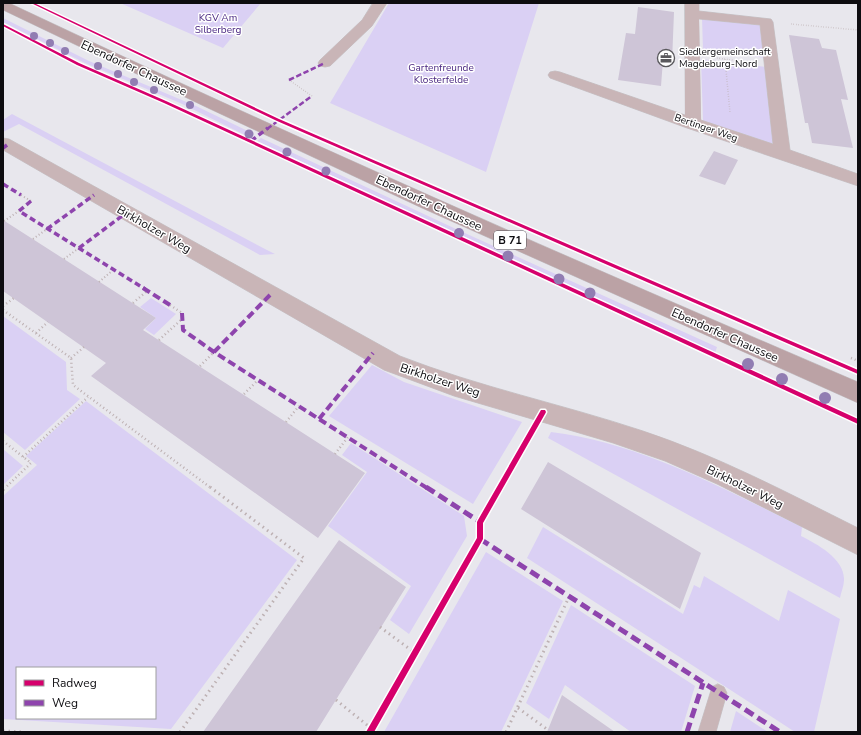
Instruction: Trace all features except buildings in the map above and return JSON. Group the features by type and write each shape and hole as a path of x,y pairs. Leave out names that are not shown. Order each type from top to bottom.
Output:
{"main road":[{"name":"Ebendorfer Chaussee","path":"3,5 164,82 220,106 483,228 858,393"}],"street":[{"path":"325,62 367,23 380,3"},
{"path":"693,124 692,8 766,22 782,154"},
{"name":"Bertinger Weg","path":"555,76 858,180"},
{"name":"Birkholzer Weg","path":"3,143 392,363 428,378 616,433 656,447 722,475 858,542"}],"lane":[{"path":"707,732 718,693"}],"path":[{"path":"766,22 858,30"},
{"path":"692,54 772,65"},
{"path":"725,59 730,117"},
{"path":"289,80 312,96"},
{"path":"21,195 31,201"},
{"path":"4,221 19,211"},
{"path":"33,239 47,229"},
{"path":"64,260 79,248"},
{"path":"99,282 113,270"},
{"path":"133,303 147,291"},
{"path":"3,306 14,298"},
{"path":"170,305 182,313"},
{"path":"3,310 71,358"},
{"path":"159,340 182,319"},
{"path":"36,333 48,322"},
{"path":"71,358 84,347"},
{"path":"200,366 214,352"},
{"path":"71,358 73,385 304,558 180,732"},
{"path":"244,394 258,380"},
{"path":"23,457 88,397"},
{"path":"286,422 299,406"},
{"path":"335,454 348,437"},
{"path":"3,441 31,463 3,490"},
{"path":"506,732 569,597"},
{"path":"380,627 415,653"},
{"path":"336,700 372,729"},
{"path":"518,708 548,730"},
{"path":"3,731 22,732"}],"green space":[{"name":"KGV Am Silberberg","path":"120,3 261,3 223,48"},
{"name":"Gartenfreunde Klosterfelde","path":"389,3 539,3 486,172 330,103"},
{"path":"3,18 89,61 196,106 254,134 249,137 180,103 85,63 3,22"},
{"path":"702,18 760,25 765,58 703,50"},
{"path":"701,59 767,67 779,146 703,121"},
{"path":"12,114 275,254 260,255 19,124 3,132 3,120"},
{"path":"261,138 456,229 717,347 715,353 257,141"},
{"path":"151,298 176,314 154,335 145,329 156,318 140,307"},
{"path":"3,316 66,362 67,390 80,399 25,450 3,432"},
{"path":"372,365 404,382 522,422 473,504 329,416"},
{"path":"86,401 297,560 171,729 3,719 3,496 37,465 26,456"},
{"path":"551,432 617,446 680,469 742,497 802,527 801,536 815,543 829,553 840,565 843,572 844,584 840,598 548,438"},
{"path":"351,443 464,516 467,536 409,634 390,620 411,586 328,526 367,472 342,455"},
{"path":"3,449 23,466 3,485"},
{"path":"543,527 683,614 694,585 700,588 704,576 779,621 788,590 840,619 814,732 795,732 527,558"},
{"path":"486,552 563,601 501,732 384,732"},
{"path":"571,605 695,686 681,732 631,732 565,685 549,719 526,703"},
{"path":"736,711 768,732 730,732"}],"marked path":[{"path":"289,80 325,63"},
{"path":"251,141 312,96"},
{"path":"3,148 7,145"},
{"path":"3,184 21,195"},
{"path":"47,229 94,195"},
{"path":"31,201 19,211 170,305"},
{"path":"79,248 126,213"},
{"path":"214,352 270,295"},
{"path":"182,313 183,330 214,352 480,522"},
{"path":"319,419 373,353"},
{"path":"480,539 780,732"},
{"path":"687,732 703,683"}],"cycle path":[{"path":"32,3 278,120 858,372"},
{"path":"3,25 78,64 165,102 858,422"},
{"path":"370,732 480,539 480,522 543,412"}],"place":[{"name":"Siedlergemeinschaft Magdeburg-Nord","path":"666,58"}]}
